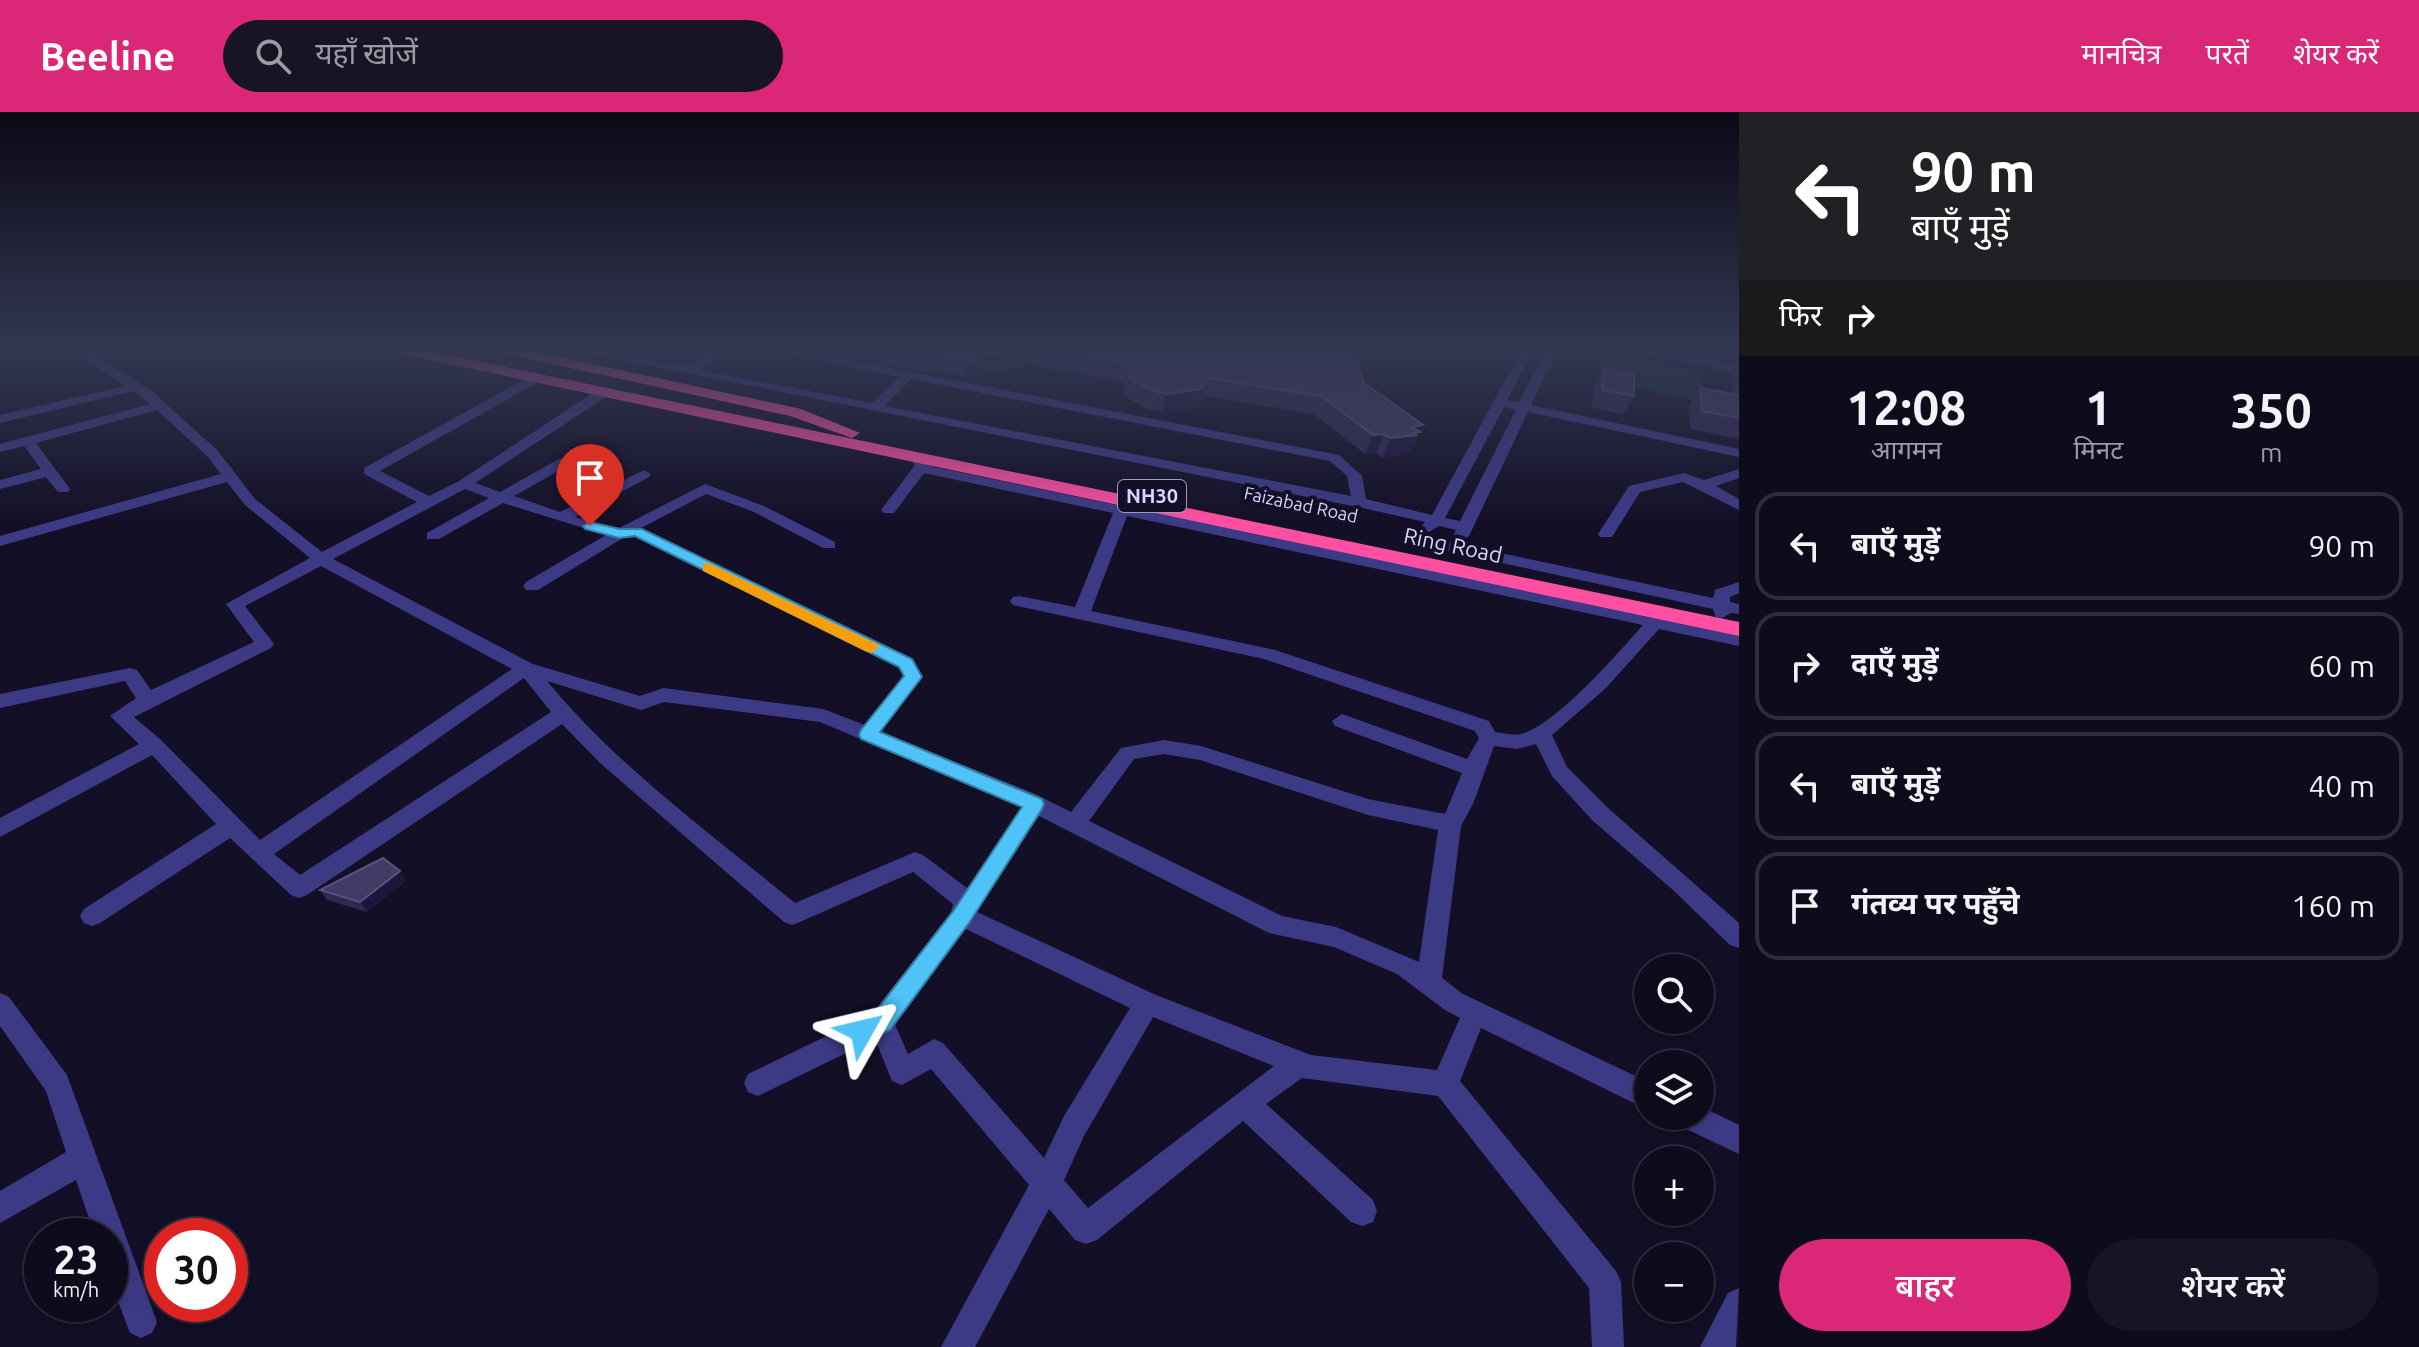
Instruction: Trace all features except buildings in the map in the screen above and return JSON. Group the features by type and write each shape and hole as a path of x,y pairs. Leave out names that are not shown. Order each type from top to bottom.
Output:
{"highway":[{"name":"NH30","path":"671,407 1123,506"},
{"path":"725,407 854,434"},
{"name":"NH30","path":"770,407 795,412 854,434"},
{"name":"Faizabad Road","path":"854,434 1730,611"},
{"name":"Ring Road","path":"1123,506 1158,508 1659,617 1739,629"}],"street":[{"path":"0,419 52,407"},
{"path":"0,448 157,407"},
{"path":"160,407 213,454 250,502 321,559 526,668 641,703 663,695 823,716 1035,804 1278,926 1336,937 1406,966 1454,1002 1634,1089"},
{"path":"428,502 369,471 485,407"},
{"path":"563,714 299,888 258,853 154,745 120,716 265,644 235,604 464,484 582,407"},
{"path":"876,407 1358,502 1465,527"},
{"path":"1070,407 1334,458 1354,472 1361,488 1358,502"},
{"path":"1411,545 1437,519 1497,407"},
{"path":"1518,407 1739,453"},
{"path":"1452,554 1524,408"},
{"path":"27,441 63,489"},
{"path":"889,510 919,461"},
{"path":"433,536 564,462"},
{"path":"0,485 50,471"},
{"path":"1704,485 1739,473"},
{"path":"561,518 644,474"},
{"path":"0,541 230,476"},
{"path":"1606,534 1634,489 1684,477 1739,505"},
{"path":"464,484 561,518 619,534 637,532 906,663 913,677 868,735"},
{"path":"532,586 705,488 759,509 829,545"},
{"path":"1081,615 1123,506 1659,617 1739,640"},
{"path":"1730,611 1721,594 1739,587"},
{"path":"1019,601 1268,654 1482,726 1489,738"},
{"path":"1489,738 1524,742 1552,725 1627,655 1659,617"},
{"path":"526,668 563,714 607,758 792,915 915,861 966,901 962,916"},
{"path":"258,853 526,668"},
{"path":"0,701 28,698 101,677 130,674 147,700"},
{"path":"1342,721 1472,769"},
{"path":"1541,732 1559,771 1600,814 1739,938"},
{"path":"1429,983 1450,824 1459,814 1477,751 1489,738"},
{"path":"0,828 154,745"},
{"path":"1075,824 1128,753 1164,747 1201,753 1368,807 1450,824"},
{"path":"758,1083 881,1023 962,916 1035,804"},
{"path":"92,916 232,825"},
{"path":"962,916 1147,1003 1299,1064 1445,1084 1605,1282 1608,1347"},
{"path":"957,1347 1047,1183 1074,1126 1147,1003"},
{"path":"0,1005 57,1084 103,1218"},
{"path":"1445,1084 1475,1012"},
{"path":"881,1023 902,1072 934,1052 1086,1229 1244,1103 1299,1064"},
{"path":"1244,1103 1362,1211"},
{"path":"1714,1128 1739,1140"},
{"path":"0,1208 81,1160"},
{"path":"128,1286 141,1322"},
{"path":"1716,1347 1721,1344 1739,1304"}],"slow traffic":[{"path":"708,568 871,648"}],"route":[{"path":"590,526 619,534 637,532 828,628 906,663 913,677 868,735 1035,804 962,916 881,1023 862,1031"}]}
